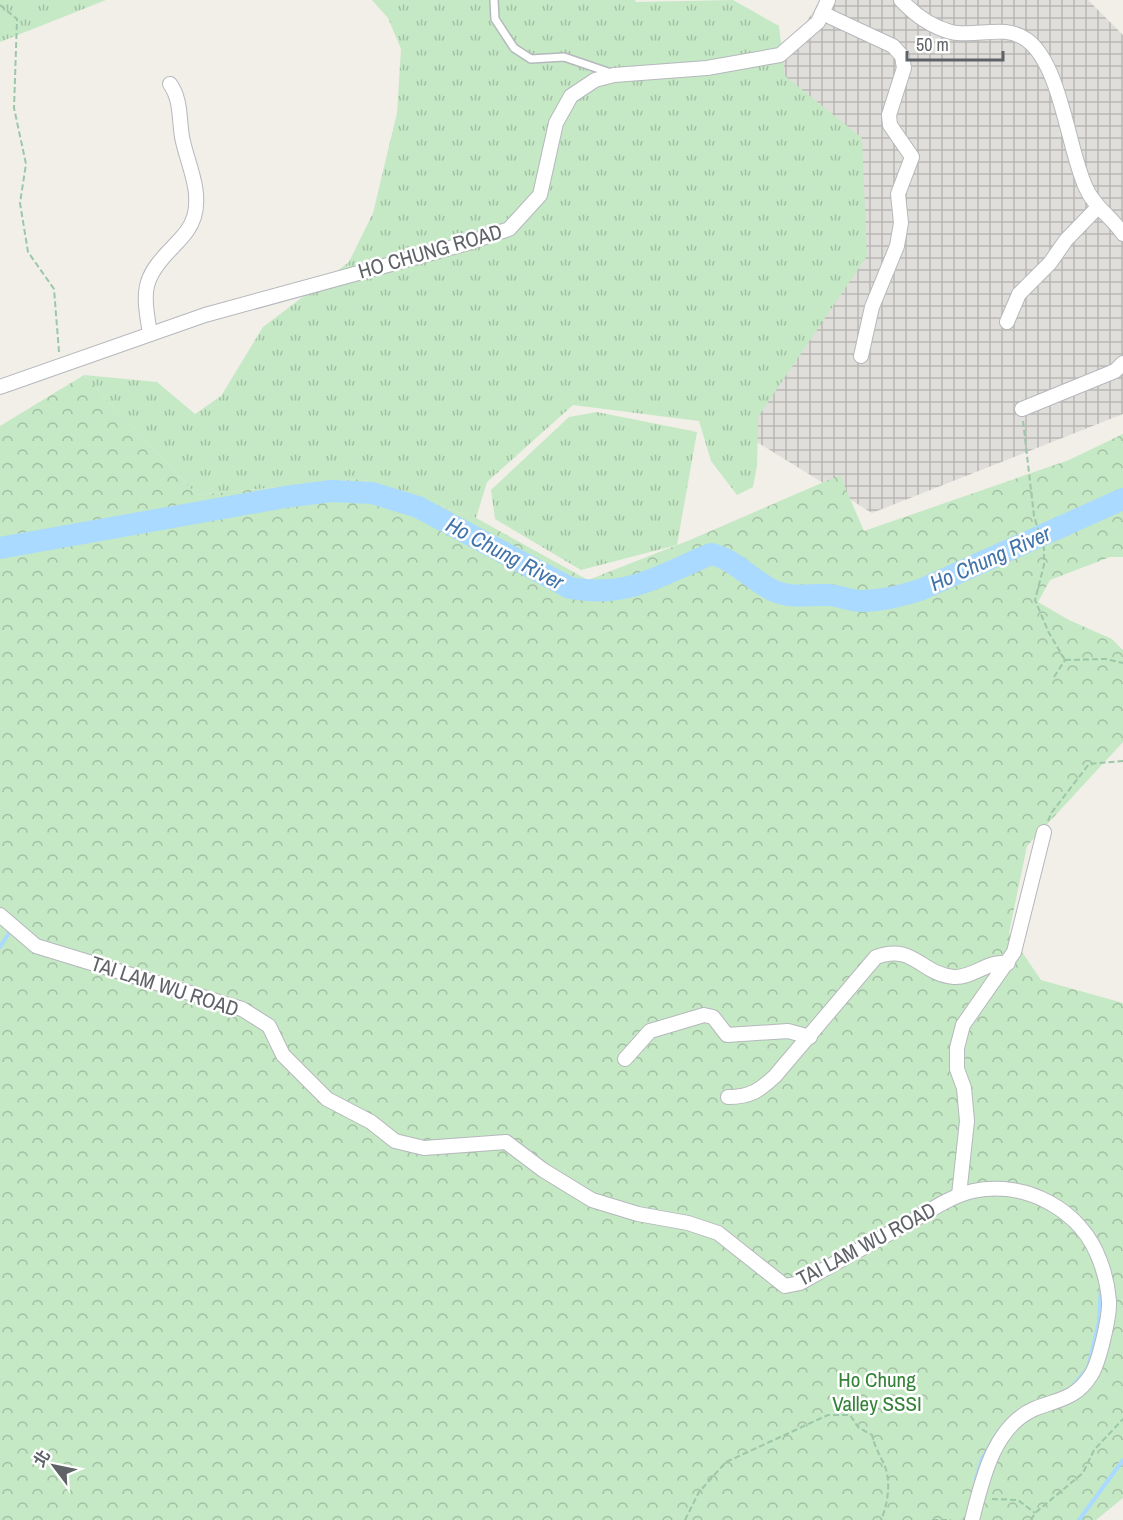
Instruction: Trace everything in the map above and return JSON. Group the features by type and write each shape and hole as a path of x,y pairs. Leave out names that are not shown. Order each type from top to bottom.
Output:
{"street":[{"path":"901,0 928,22 952,32 1016,34 1037,50 1047,66 1077,166 1087,191 1098,207 1123,234"},
{"name":"HO CHUNG ROAD","path":"0,387 205,315 468,243 509,229 540,195 556,123 571,96 595,80 614,75 707,68 780,55 818,22 825,7"},
{"path":"825,7 893,46 902,56 904,68 890,115 890,125 912,158 897,194 901,223 897,246 872,307 861,356"},
{"path":"150,334 144,297 146,284 153,269 187,232 194,217 196,194 183,139 178,95 170,84"},
{"path":"1007,322 1019,294 1050,263 1066,240 1098,207"},
{"path":"1022,409 1115,371 1123,363"},
{"path":"959,1195 968,1121 964,1088 957,1069 957,1048 968,1017 1014,952 1044,832"},
{"name":"TAI LAM WU ROAD","path":"0,915 36,946 242,1009 268,1026 283,1055 327,1099 371,1122 395,1141 424,1148 506,1142 543,1170 592,1200 638,1214 688,1222 718,1233 785,1286 800,1283 959,1195 992,1189 1016,1190 1052,1203 1072,1218 1089,1239 1106,1276 1110,1303 1091,1376 1065,1400 1033,1410 999,1441 989,1460 972,1520"},
{"path":"728,1097 746,1097 758,1092 810,1037 876,957 891,951 900,952 938,972 955,977 997,962 1008,963"},
{"path":"626,1059 650,1031 704,1015 713,1017 727,1035 788,1031 810,1037"}],"lane":[{"path":"494,0 495,19 514,48 531,58 564,57 614,75"}],"path":[{"path":"0,5 17,19 14,108 26,164 20,202 28,252 54,289 60,365"},
{"path":"1022,409 1034,516 1044,549 1044,565 1035,600 1049,633 1065,660"},
{"path":"1065,660 1106,659 1123,663"},
{"path":"1054,676 1065,660"},
{"path":"1044,832 1052,812 1089,764 1123,761"},
{"path":"685,1520 699,1492 726,1462 828,1414 850,1416 858,1427 872,1435 876,1452 885,1464 889,1503 881,1520"},
{"path":"1031,1520 1035,1513 1083,1473 1094,1450 1123,1419"},
{"path":"978,1499 1018,1500 1025,1503 1035,1513"},
{"path":"932,1520 951,1520"}],"shaded area":[{"path":"820,0 1088,0 1123,35 1123,414 872,513 546,312 710,179"}],"green space":[{"path":"0,0 106,0 0,42"},
{"path":"372,0 635,0 636,2 733,0 779,26 785,76 862,138 867,256 758,417 757,466 753,487 737,495 711,461 699,421 573,405 487,482 476,518 360,479 197,495 84,375 157,382 195,414 221,396 263,327 349,262 373,213 397,113 401,49 388,18"},
{"name":"Ho Chung Valley SSSI","path":"84,375 197,495 360,479 476,518 588,580 690,540 840,475 864,531 1069,460 1123,434 1123,557 1110,557 1050,580 1038,602 1069,620 1112,639 1123,650 1123,742 1027,846 1009,933 1041,980 1123,1003 1123,1498 1096,1520 0,1520 0,426"},
{"path":"597,412 697,432 677,545 581,570 495,519 491,490 569,417"}],"waterway":[{"name":"Ho Chung River","path":"0,548 285,497 331,491 372,493 418,507 570,588 609,590 627,587 659,577 711,554 728,560 774,591 794,596 829,595 869,601 920,590 1123,499"},
{"path":"0,947 11,930"},
{"path":"1072,1387 1088,1368 1099,1322 1101,1287"},
{"path":"976,1479 982,1459 998,1432"},
{"path":"1079,1520 1123,1460"}]}
